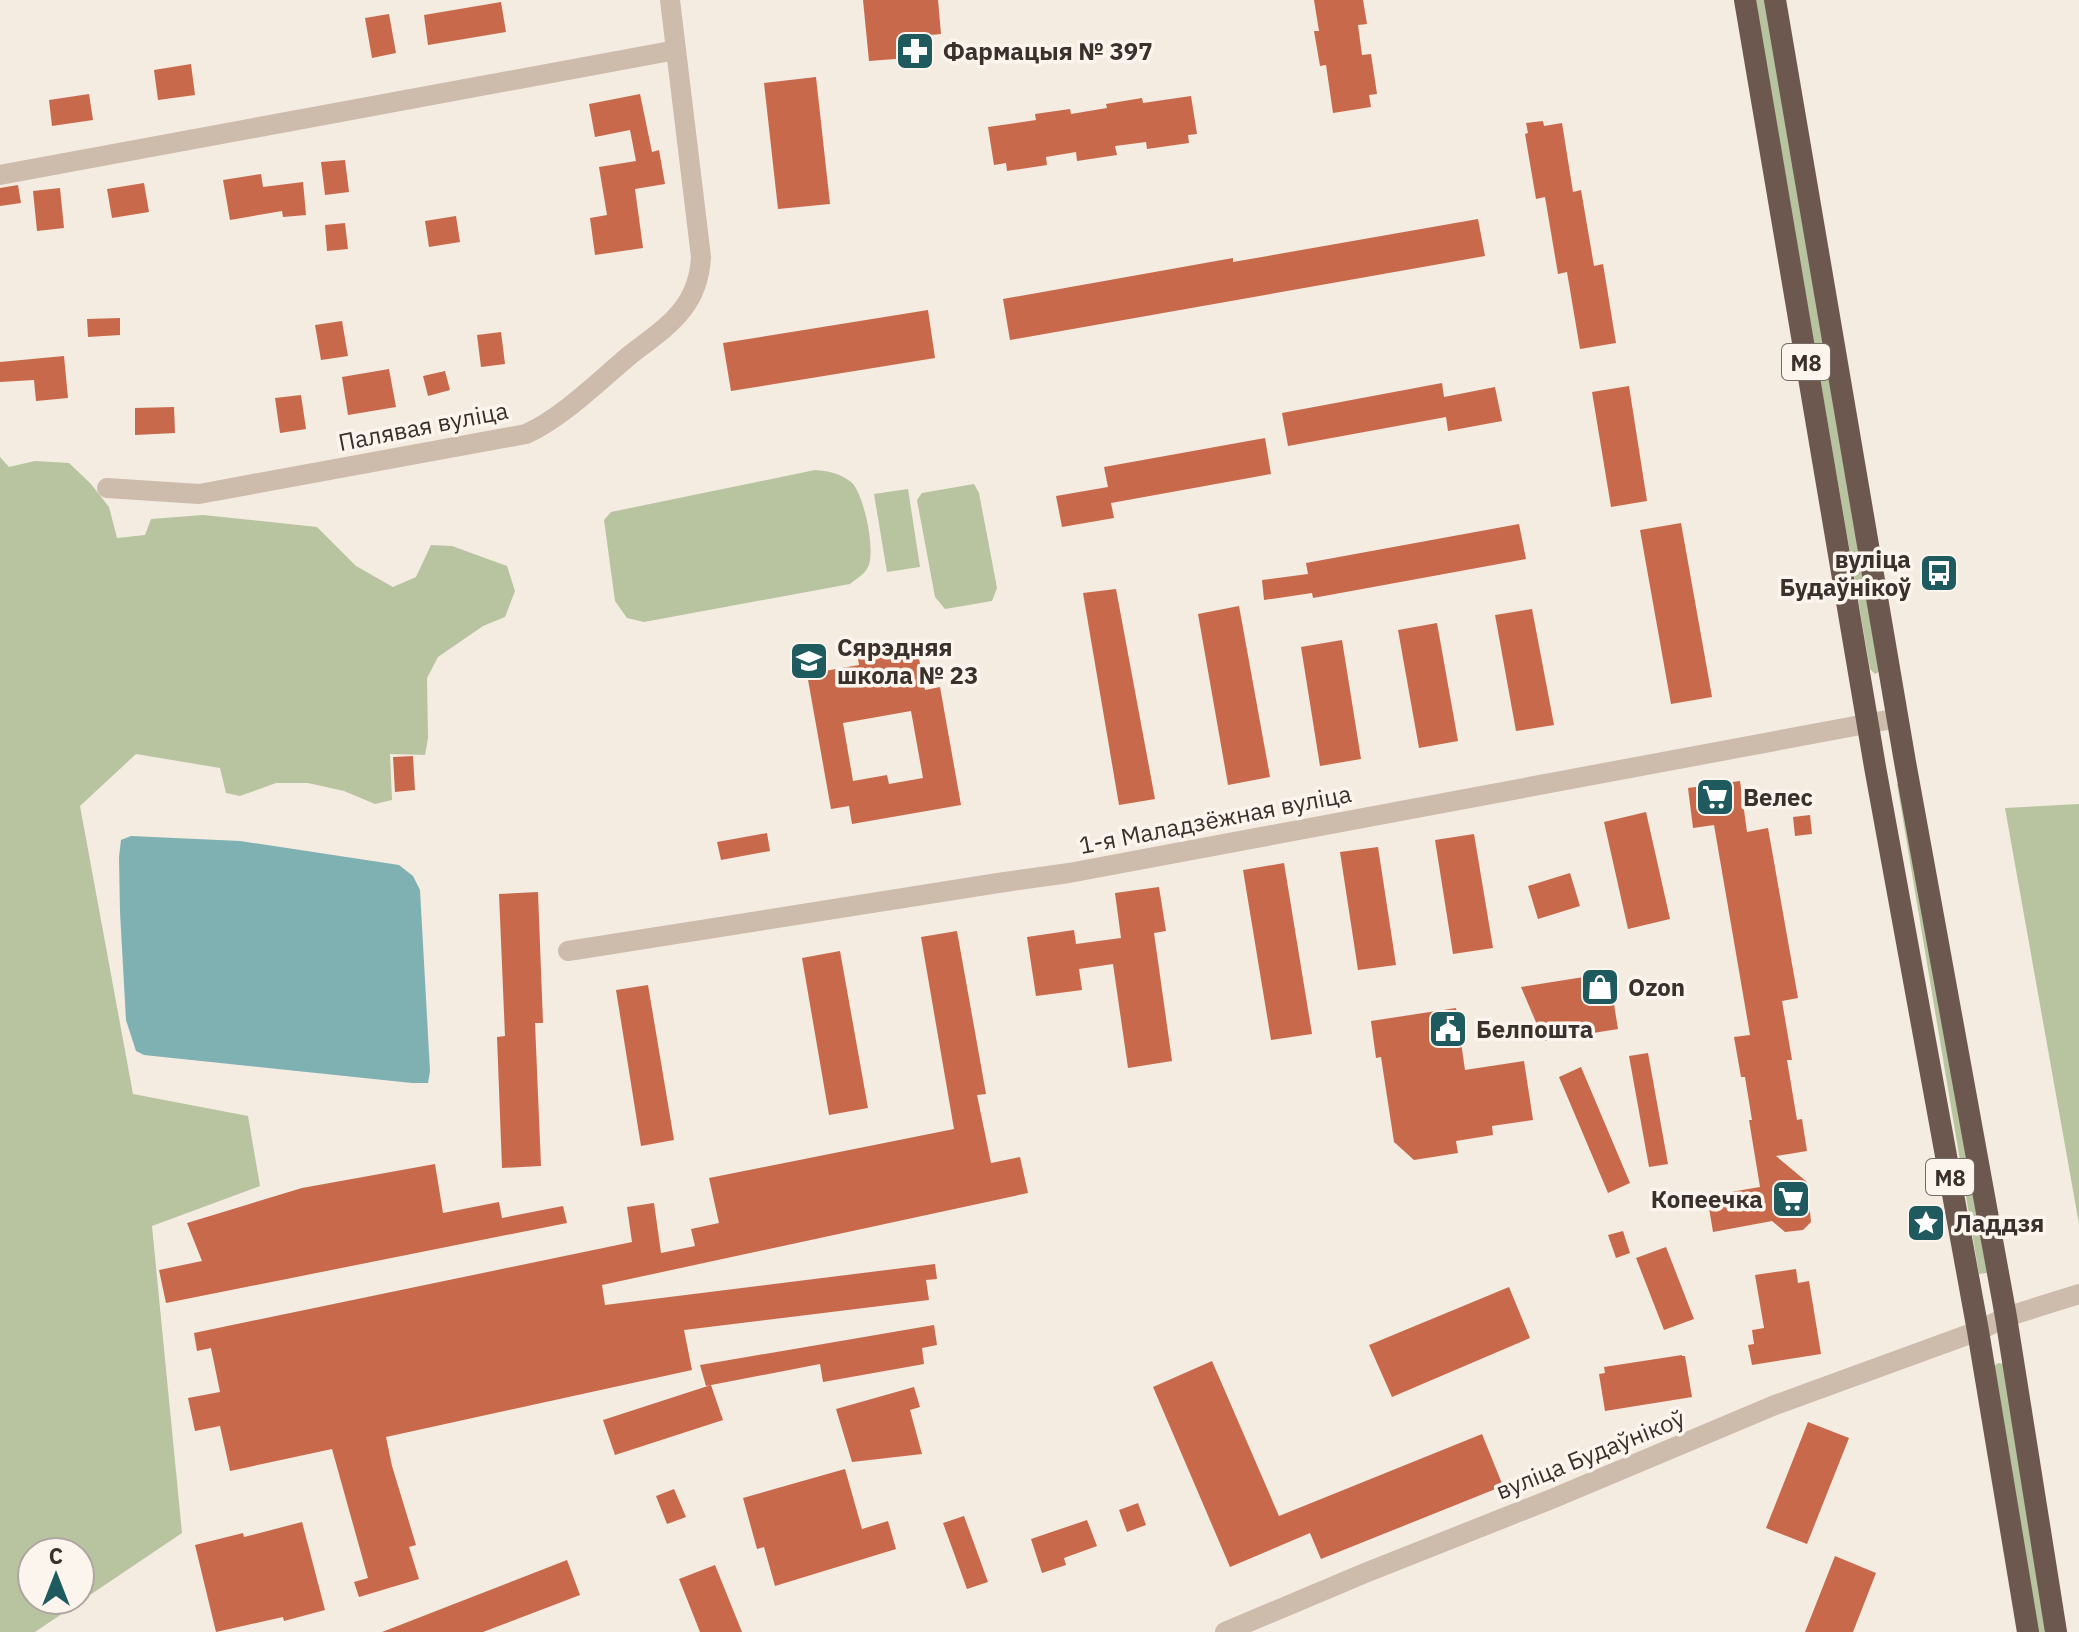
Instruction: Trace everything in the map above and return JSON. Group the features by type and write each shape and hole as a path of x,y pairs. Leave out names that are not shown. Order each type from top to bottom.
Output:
{"highway":[{"name":"М8","path":"1745,0 2028,1632"},
{"name":"М8","path":"1775,0 1898,718 2006,1317 2056,1632"}],"street":[{"name":"Палявая вуліца","path":"107,488 199,494 526,434 551,420 675,317 683,309 696,284 701,265 670,0"},
{"path":"0,175 676,50"},
{"name":"1-я Маладзёжная вуліца","path":"568,951 1069,873 1898,718"},
{"name":"вуліца Будаўнікоў","path":"1225,1632 1775,1405 1978,1331 2006,1317 2079,1294"}],"green space":[{"path":"1755,0 1765,0 1880,671 1875,674 1870,669"},
{"path":"0,457 9,467 35,461 69,463 109,507 117,538 145,535 151,519 203,515 317,527 356,566 393,587 416,577 431,545 452,546 507,566 515,591 505,617 483,626 438,657 427,678 428,738 425,755 390,754 392,800 375,804 344,791 308,783 276,783 240,796 226,793 220,768 136,754 80,806 133,1094 248,1116 260,1186 152,1226 182,1533 96,1591 96,1536 16,1536 16,1616 59,1616 35,1632 0,1632"},
{"path":"815,470 847,479 860,498 867,523 870,559 865,572 850,584 644,622 627,618 615,601 604,520 611,512"},
{"path":"974,484 979,493 997,588 992,601 945,609 935,597 917,500 922,493"},
{"path":"908,489 920,567 887,572 874,494"},
{"path":"1906,782 1987,1273 1979,1274 1897,784"},
{"path":"2079,804 2079,1224 2005,808"},
{"path":"1999,1363 2003,1364 2048,1632 2037,1632 1994,1368"}],"water":[{"path":"131,836 240,841 399,865 413,876 420,890 430,1071 428,1083 144,1055 136,1051 126,1020 120,912 121,840"}],"building":[{"path":"863,0 938,0 941,34 919,36 921,57 869,61"},
{"path":"1314,0 1363,0 1367,24 1358,25 1362,55 1371,54 1377,94 1369,95 1371,107 1333,113 1326,65 1320,66 1314,31 1319,31"},
{"path":"501,2 506,32 428,45 424,15"},
{"path":"389,14 396,53 372,58 365,18"},
{"path":"191,64 195,95 158,100 154,70"},
{"path":"816,77 830,204 778,209 764,83"},
{"path":"89,94 93,120 52,126 49,100"},
{"path":"640,94 652,152 659,150 665,184 635,189 643,248 595,255 590,218 607,215 599,167 636,161 630,130 595,137 589,104"},
{"path":"1191,96 1197,134 1188,135 1189,143 1147,149 1146,142 1115,146 1117,155 1077,161 1076,152 1046,157 1047,165 1007,171 1006,163 994,165 988,127 1036,120 1035,114 1070,109 1071,114 1142,98 1143,103"},
{"path":"1543,121 1544,126 1562,123 1573,192 1581,190 1594,266 1603,264 1616,343 1580,349 1567,272 1558,274 1545,197 1536,199 1525,134 1528,133 1526,123"},
{"path":"345,160 349,192 325,195 321,162"},
{"path":"261,174 263,187 303,182 306,215 283,217 282,211 230,220 223,180"},
{"path":"144,183 149,212 112,218 107,189"},
{"path":"18,185 21,203 0,206 0,188"},
{"path":"60,188 64,228 37,231 33,191"},
{"path":"456,216 460,242 429,247 425,221"},
{"path":"1478,219 1485,256 1010,340 1003,299"},
{"path":"345,223 348,249 327,251 325,225"},
{"path":"928,310 935,358 731,391 723,343"},
{"path":"120,318 120,335 88,337 87,319"},
{"path":"342,321 348,356 321,360 315,325"},
{"path":"501,332 505,364 481,367 477,335"},
{"path":"64,356 68,398 36,401 34,380 0,382 0,362"},
{"path":"389,369 396,407 348,415 342,377"},
{"path":"445,371 450,390 428,396 423,376"},
{"path":"1442,383 1444,397 1495,387 1502,421 1448,431 1446,417 1288,446 1282,413"},
{"path":"1629,386 1647,501 1611,507 1592,392"},
{"path":"301,395 306,429 280,433 275,398"},
{"path":"174,407 175,433 135,435 135,408"},
{"path":"1265,438 1271,474 1111,503 1114,518 1062,527 1056,496 1108,487 1104,467"},
{"path":"1681,523 1712,697 1671,704 1640,530"},
{"path":"1519,524 1526,559 1313,598 1312,593 1264,600 1262,580 1308,574 1306,563"},
{"path":"1116,589 1155,799 1119,805 1083,593"},
{"path":"1239,606 1270,777 1228,785 1198,614"},
{"path":"1532,609 1554,725 1516,731 1495,615"},
{"path":"1437,623 1458,741 1419,748 1398,630"},
{"path":"1342,640 1361,759 1320,766 1301,647"},
{"path":"917,648 925,690 940,687 961,805 852,824 849,806 831,809 807,674 859,665 858,658","holes":["911,711 923,778 889,784 887,775 853,781 843,723"]},
{"path":"413,756 415,790 395,792 393,757"},
{"path":"1740,781 1747,832 1768,828 1798,998 1782,1001 1792,1060 1787,1060 1797,1120 1802,1119 1807,1151 1776,1156 1807,1182 1811,1222 1803,1230 1785,1232 1772,1221 1713,1232 1707,1196 1760,1187 1745,1077 1741,1077 1734,1037 1750,1035 1714,825 1693,828 1688,788"},
{"path":"1646,812 1670,919 1628,929 1604,822"},
{"path":"1810,815 1812,834 1795,836 1793,817"},
{"path":"767,833 770,851 721,860 717,842"},
{"path":"1474,834 1493,948 1453,954 1435,840"},
{"path":"1378,847 1396,965 1358,970 1340,852"},
{"path":"1284,863 1312,1034 1271,1040 1243,870"},
{"path":"1570,873 1580,906 1538,919 1528,886"},
{"path":"1159,887 1166,931 1154,933 1172,1061 1128,1068 1113,964 1079,969 1082,990 1036,996 1027,937 1074,930 1076,944 1121,938 1115,893"},
{"path":"538,892 543,1023 535,1023 541,1166 502,1168 497,1037 505,1036 499,894"},
{"path":"957,931 986,1094 977,1095 991,1163 1020,1157 1028,1193 602,1285 605,1305 935,1264 937,1279 926,1280 929,1300 684,1330 692,1370 386,1437 416,1545 409,1547 419,1579 359,1597 354,1582 368,1578 332,1449 230,1471 220,1426 195,1431 188,1398 220,1392 211,1348 197,1351 194,1333 632,1242 627,1207 654,1203 661,1253 695,1246 691,1229 719,1223 709,1178 954,1129 921,937"},
{"path":"840,951 868,1108 829,1115 802,958"},
{"path":"1609,973 1618,1029 1544,1041 1521,987"},
{"path":"648,985 674,1140 641,1146 616,990"},
{"path":"1456,1008 1465,1070 1524,1061 1533,1120 1492,1126 1493,1135 1456,1141 1458,1153 1414,1160 1394,1142 1381,1057 1376,1058 1371,1021"},
{"path":"1648,1053 1668,1164 1649,1167 1629,1056"},
{"path":"1581,1067 1630,1183 1608,1193 1559,1077"},
{"path":"435,1164 443,1213 499,1202 502,1218 563,1206 567,1223 166,1303 159,1270 202,1261 187,1223 302,1188"},
{"path":"1623,1231 1630,1253 1616,1258 1608,1235"},
{"path":"1666,1247 1694,1319 1664,1330 1636,1258"},
{"path":"1796,1269 1798,1283 1809,1281 1821,1354 1752,1365 1748,1345 1754,1344 1752,1330 1764,1328 1755,1275"},
{"path":"1509,1287 1530,1338 1392,1397 1369,1345"},
{"path":"934,1325 937,1345 922,1348 924,1364 823,1382 820,1364 706,1386 700,1365"},
{"path":"1685,1356 1692,1397 1605,1411 1599,1374 1605,1373 1604,1367"},
{"path":"1212,1361 1279,1516 1482,1434 1503,1486 1321,1559 1310,1533 1230,1567 1153,1387"},
{"path":"711,1385 723,1420 615,1455 603,1420"},
{"path":"914,1387 920,1407 910,1410 922,1454 852,1462 836,1409"},
{"path":"1808,1422 1849,1438 1807,1544 1766,1528"},
{"path":"845,1469 862,1529 888,1521 896,1549 775,1586 764,1547 757,1549 743,1498"},
{"path":"674,1489 686,1517 667,1524 656,1496"},
{"path":"1138,1503 1146,1525 1127,1532 1119,1510"},
{"path":"964,1516 988,1582 967,1589 943,1523"},
{"path":"1087,1520 1097,1546 1064,1558 1066,1565 1042,1573 1031,1539"},
{"path":"302,1522 325,1610 284,1621 283,1617 216,1632 195,1545 243,1533 244,1537"},
{"path":"1835,1556 1876,1573 1853,1632 1805,1632"},
{"path":"567,1560 580,1595 483,1632 382,1632"},
{"path":"715,1565 742,1632 700,1632 679,1579"}],"place":[{"name":"Фармацыя № 397","path":"915,51"},
{"name":"вуліца Будаўнікоў","path":"1939,573"},
{"name":"Сярэдняя школа № 23","path":"809,661"},
{"name":"Велес","path":"1715,797"},
{"name":"Ozon","path":"1600,987"},
{"name":"Белпошта","path":"1448,1029"},
{"name":"Копеечка","path":"1791,1199"},
{"name":"Ладдзя","path":"1926,1223"}]}
